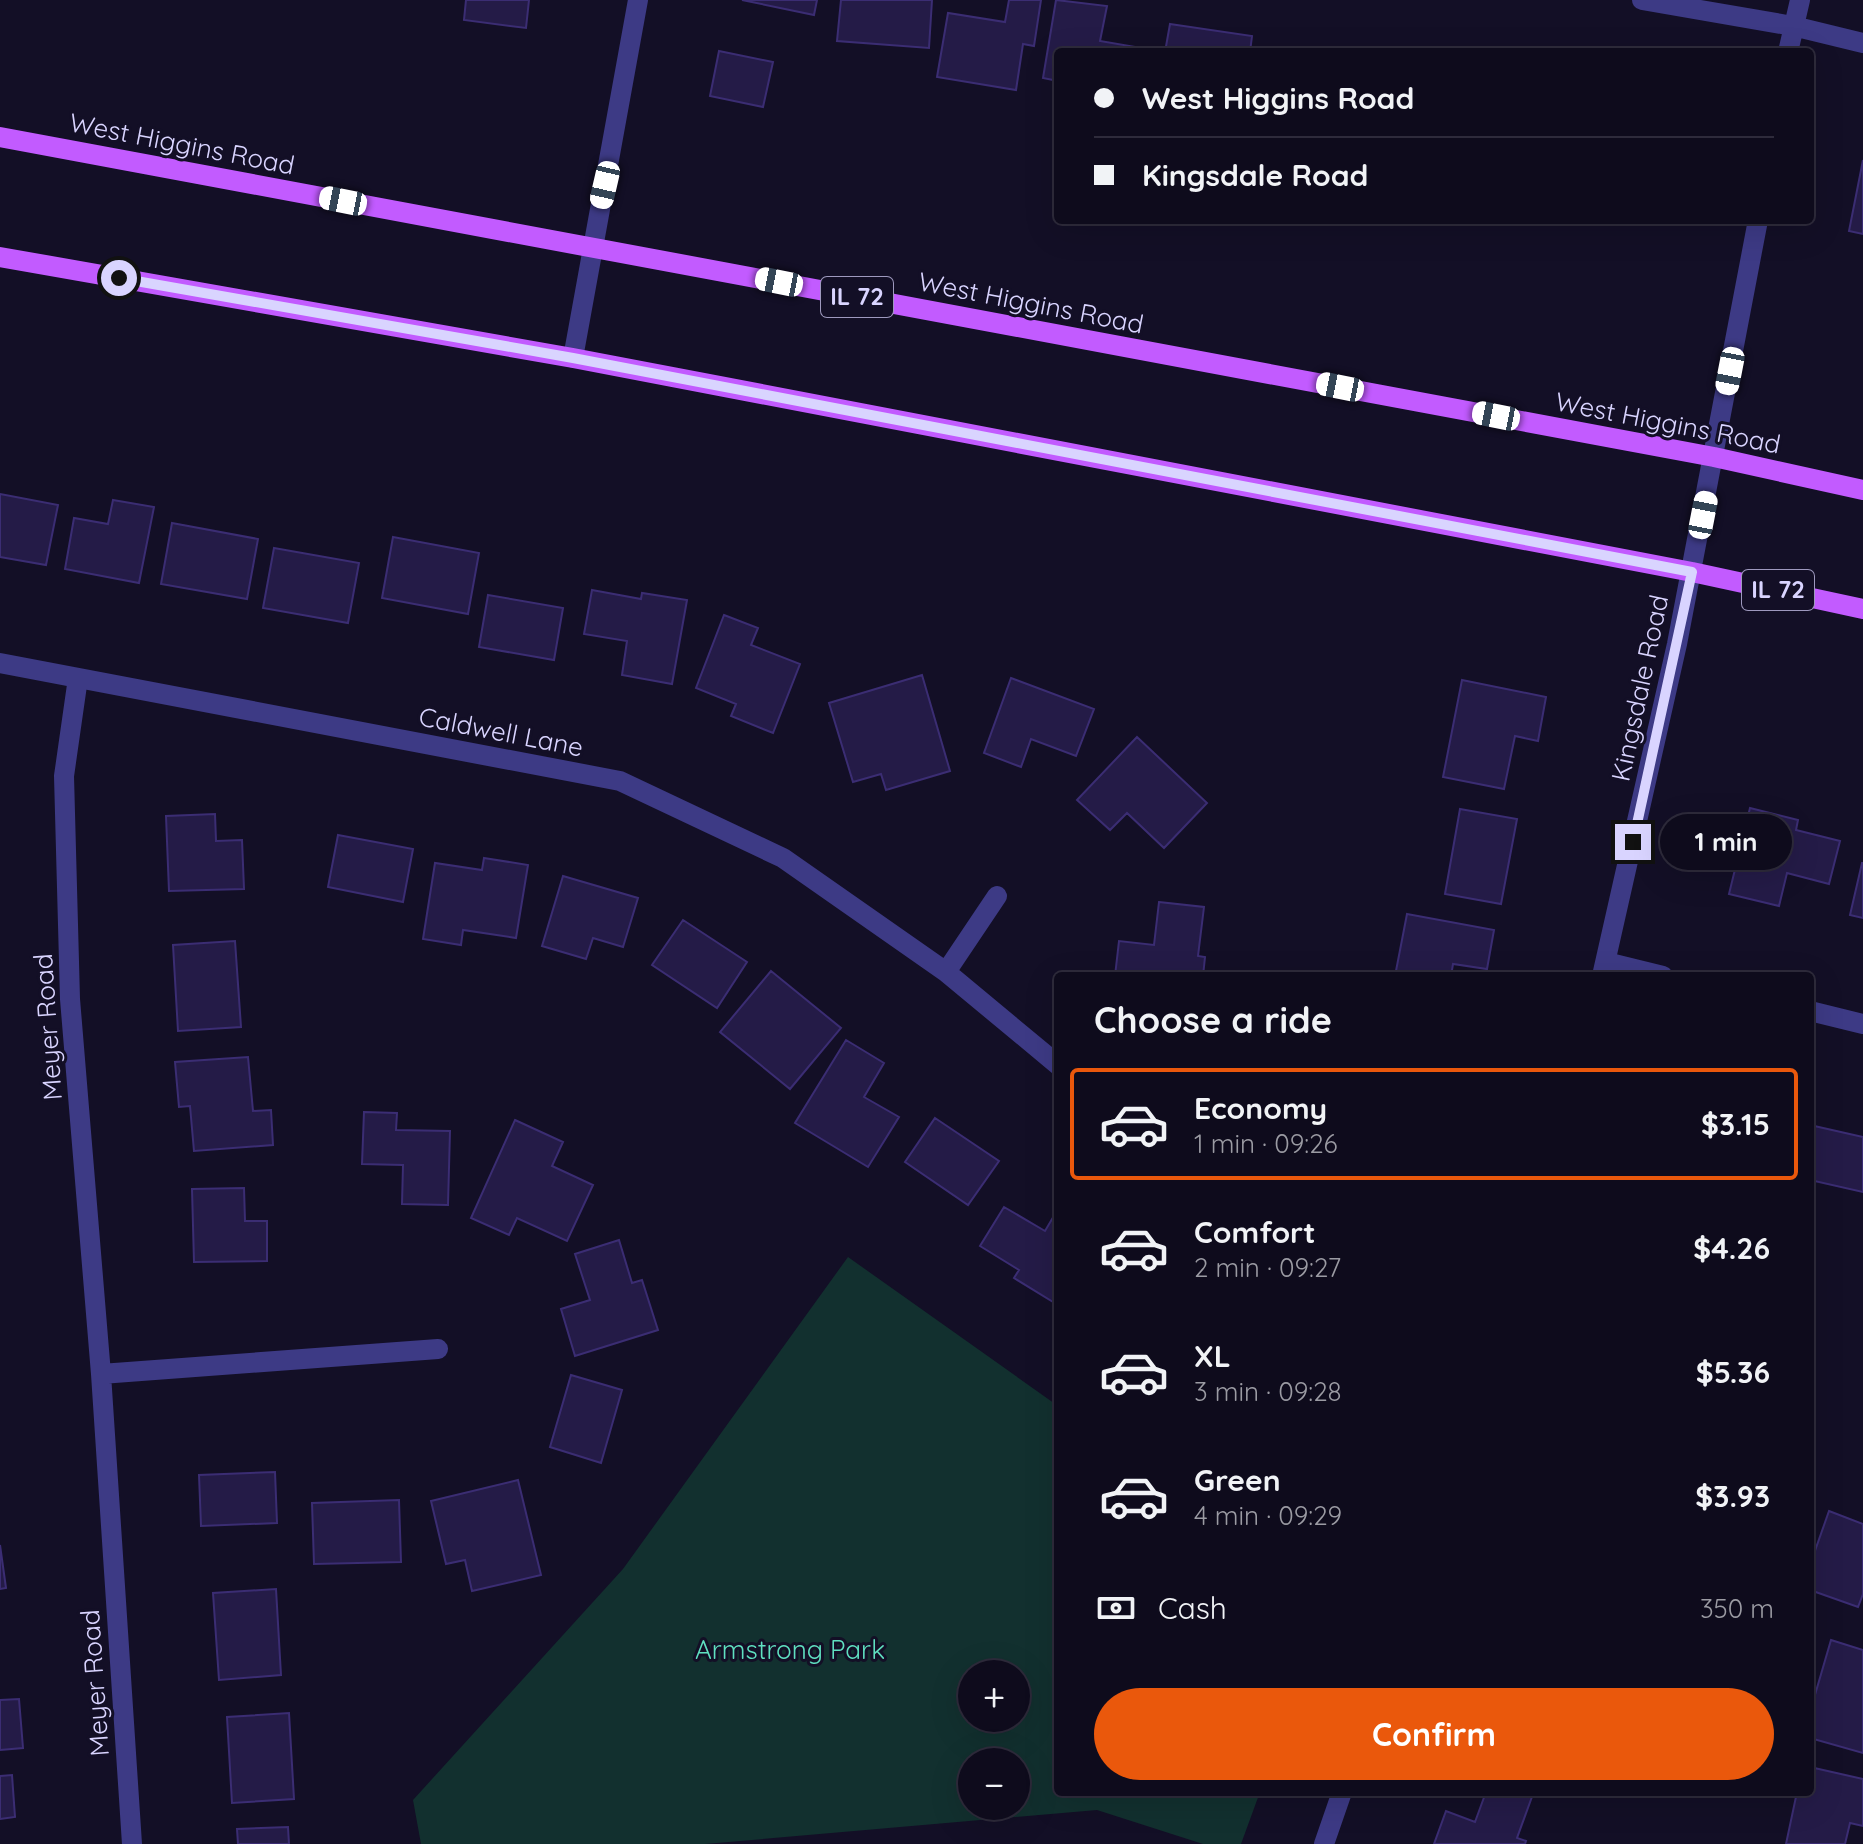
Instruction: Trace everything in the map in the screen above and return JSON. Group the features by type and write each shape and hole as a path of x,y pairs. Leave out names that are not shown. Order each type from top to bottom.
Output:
{"main road":[{"name":"West Higgins Road","path":"0,137 1714,457 1863,490"},
{"name":"IL 72","path":"0,257 573,358 1692,572 1863,609"}],"street":[{"path":"573,358 638,0"},
{"path":"1642,0 1793,26 1863,43"},
{"path":"1789,48 1800,0"},
{"name":"Kingsdale Road","path":"1604,969 1692,572 1757,224"},
{"name":"Caldwell Lane","path":"0,663 620,781 783,858 946,972 1054,1062"},
{"name":"Meyer Road","path":"78,678 64,776 70,999 101,1374 132,1844"},
{"path":"946,972 997,896"},
{"path":"1604,969 1629,972"},
{"path":"1814,1012 1863,1024"},
{"path":"101,1374 438,1349"},
{"path":"1324,1844 1341,1796"}],"green space":[{"name":"Armstrong Park","path":"848,1257 1054,1403 1054,1796 1259,1796 1241,1844 1203,1844 1097,1810 1030,1816 1030,1748 958,1748 958,1820 982,1820 705,1844 421,1844 413,1800 623,1569"}],"building":[{"path":"466,0 529,0 526,28 464,20"},
{"path":"742,0 817,0 814,15"},
{"path":"841,0 932,0 929,48 837,41"},
{"path":"1009,0 1041,0 1034,46 1023,44 1016,90 937,77 948,13 1005,22"},
{"path":"1056,0 1107,6 1100,41 1141,48 1054,48 1054,80 1043,78"},
{"path":"1170,24 1252,36 1250,48 1166,48"},
{"path":"719,51 773,62 763,107 710,96"},
{"path":"1863,160 1863,234 1849,231"},
{"path":"0,494 58,505 46,565 0,557"},
{"path":"113,500 154,507 139,583 65,569 74,518 108,524"},
{"path":"172,523 258,539 247,599 161,584"},
{"path":"393,537 479,553 468,614 382,598"},
{"path":"274,548 359,563 348,623 263,608"},
{"path":"592,590 641,599 642,593 687,600 672,684 622,675 627,641 584,634"},
{"path":"488,595 563,608 554,660 479,647"},
{"path":"724,615 758,628 751,645 800,664 773,733 731,716 736,704 696,688"},
{"path":"922,675 950,771 886,790 881,774 853,782 829,703"},
{"path":"1011,678 1094,709 1076,756 1031,739 1021,767 984,753"},
{"path":"1462,680 1546,697 1538,741 1515,736 1504,789 1443,777"},
{"path":"1137,737 1207,803 1164,848 1127,813 1110,830 1077,800"},
{"path":"1750,808 1798,820 1796,830 1840,841 1829,884 1787,873 1779,906 1729,894"},
{"path":"1460,809 1517,819 1501,904 1445,894"},
{"path":"215,814 216,841 242,840 244,889 169,891 166,816"},
{"path":"338,835 413,849 403,902 328,887"},
{"path":"484,858 528,865 516,938 463,930 461,945 423,939 435,863 482,870"},
{"path":"1863,863 1863,918 1850,915"},
{"path":"563,876 638,898 623,947 593,938 586,959 542,946"},
{"path":"1159,902 1204,907 1198,956 1205,957 1203,972 1115,972 1119,941 1154,945"},
{"path":"1407,914 1494,930 1487,969 1453,964 1452,972 1396,972"},
{"path":"683,920 747,962 717,1008 652,965"},
{"path":"235,941 241,1027 178,1031 173,945"},
{"path":"771,971 841,1028 790,1089 720,1032"},
{"path":"846,1040 884,1063 864,1097 899,1117 868,1167 795,1123"},
{"path":"248,1057 253,1111 271,1110 273,1145 194,1151 190,1106 179,1107 175,1062"},
{"path":"364,1112 397,1113 396,1130 450,1131 448,1205 402,1204 403,1165 362,1164"},
{"path":"935,1118 999,1161 968,1205 905,1162"},
{"path":"515,1120 563,1142 552,1166 593,1185 567,1241 517,1218 509,1235 471,1218"},
{"path":"1814,1126 1863,1137 1863,1192 1814,1181"},
{"path":"244,1188 245,1221 267,1221 267,1261 194,1262 192,1189"},
{"path":"1004,1207 1045,1231 1054,1216 1054,1303 1014,1278 1019,1270 980,1246"},
{"path":"619,1240 632,1283 642,1280 658,1330 575,1356 561,1309 590,1300 575,1254"},
{"path":"571,1375 622,1390 601,1463 550,1447"},
{"path":"275,1472 277,1523 201,1526 199,1475"},
{"path":"518,1480 541,1575 472,1591 465,1560 446,1564 431,1501"},
{"path":"399,1500 401,1562 314,1564 312,1503"},
{"path":"1829,1511 1863,1524 1863,1594 1858,1607 1814,1591 1814,1554"},
{"path":"0,1545 6,1588 0,1589"},
{"path":"276,1589 281,1675 219,1680 213,1593"},
{"path":"1831,1640 1863,1650 1863,1753 1814,1739 1814,1698"},
{"path":"19,1699 23,1748 0,1750 0,1700"},
{"path":"289,1713 294,1799 232,1803 227,1717"},
{"path":"1814,1768 1863,1779 1863,1826 1850,1823 1845,1844 1786,1844 1796,1796 1814,1796"},
{"path":"12,1775 15,1817 0,1819 0,1776"},
{"path":"1485,1796 1532,1796 1517,1838 1526,1841 1525,1844 1434,1844 1446,1811 1475,1822"},
{"path":"288,1827 289,1844 238,1844 237,1829"}],"route":[{"path":"119,278 573,358 1692,572 1633,842"}]}
